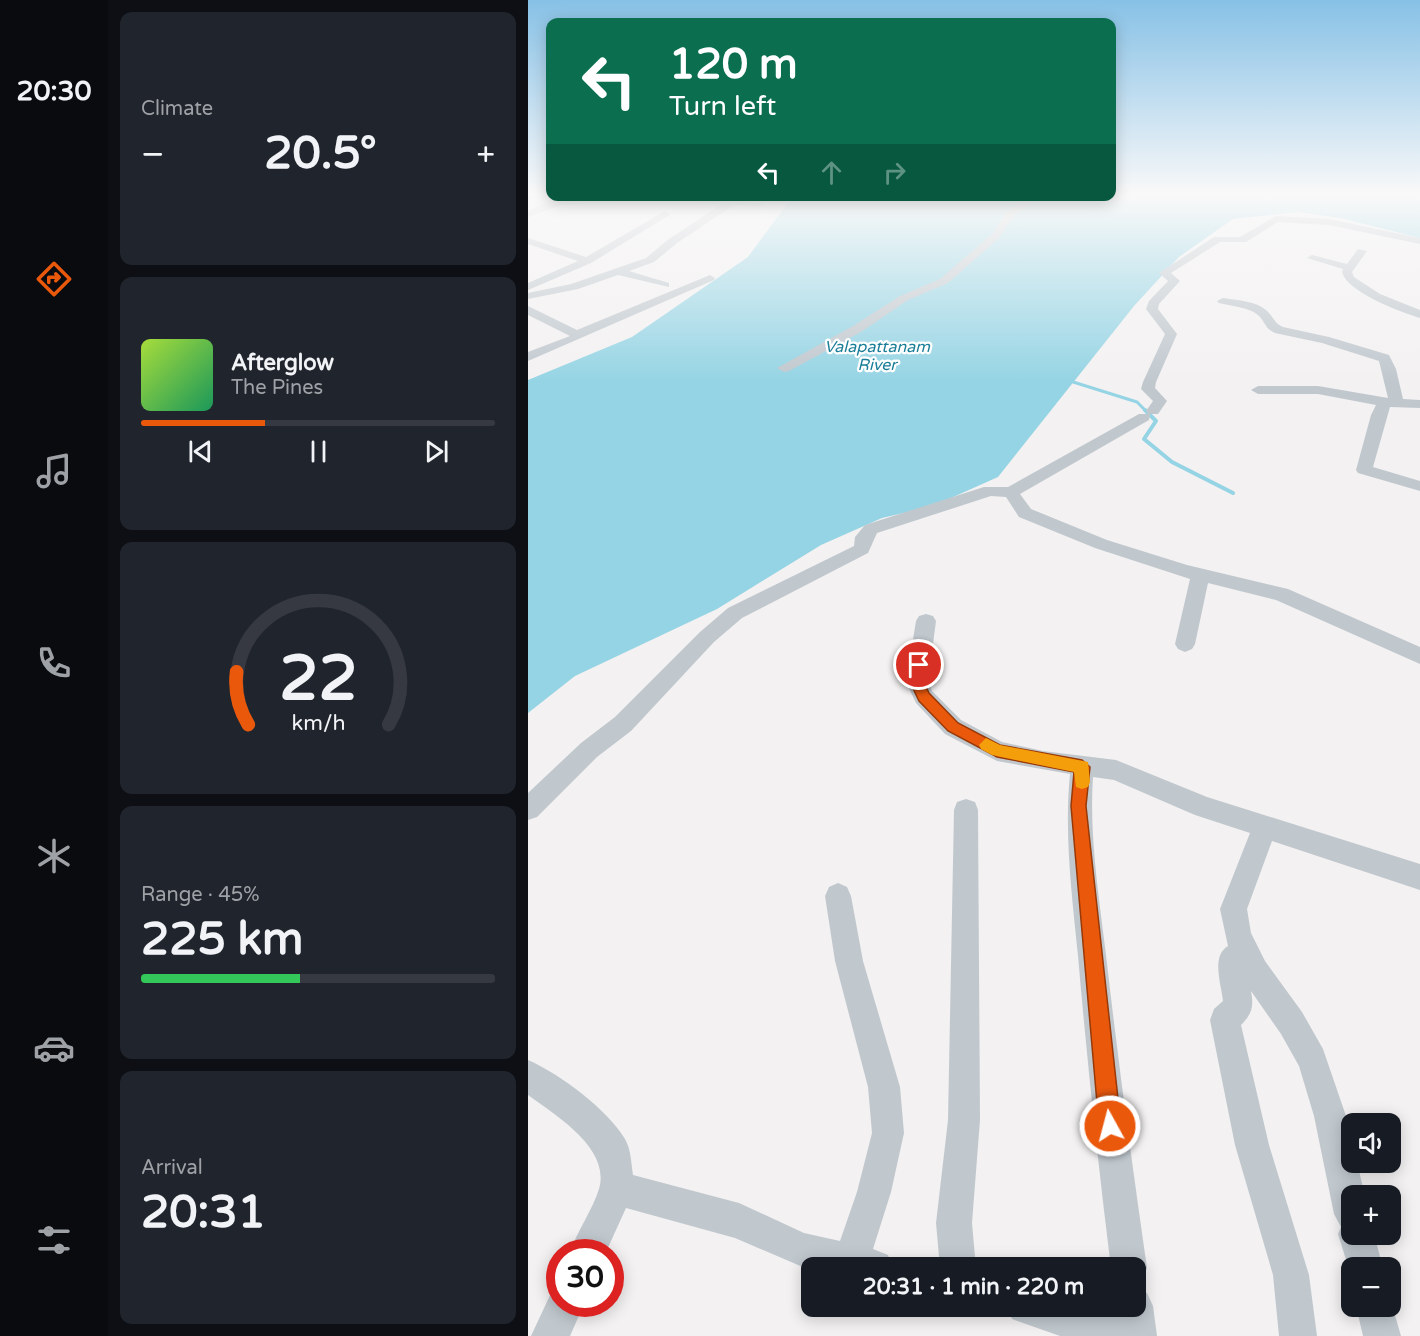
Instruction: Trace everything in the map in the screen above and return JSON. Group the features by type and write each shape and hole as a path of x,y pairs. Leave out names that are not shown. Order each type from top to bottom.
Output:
{"street":[{"path":"576,257 587,261"},
{"path":"528,287 593,257"},
{"path":"534,296 620,272 654,257"},
{"path":"784,368 857,329 904,298 944,281 971,257"},
{"path":"528,809 589,750 623,724 707,637 735,613 862,549 864,537 871,529 990,491 1011,492 1104,442 1148,414 1160,401 1148,389 1149,378 1170,342 1171,334 1152,309 1152,303 1174,281 1164,273 1187,257"},
{"path":"1358,257 1347,272 1348,279 1376,296 1420,314"},
{"path":"1312,258 1351,268"},
{"path":"620,272 664,285"},
{"path":"577,334 710,278"},
{"path":"534,296 575,299"},
{"path":"1222,302 1256,308 1263,313 1272,327 1279,330 1325,340 1384,358 1389,366 1391,402 1378,415 1364,470 1420,486"},
{"path":"528,310 580,336 528,357"},
{"path":"1258,390 1318,390 1391,402 1420,404"},
{"path":"1011,492 1025,513 1101,544 1201,575 1281,594 1420,656"},
{"path":"1185,644 1201,575"},
{"path":"926,621 917,682 924,697 953,727 997,751 1082,767 1116,770 1204,807 1420,877"},
{"path":"1082,767 1078,806 1088,918 1104,1078 1128,1257"},
{"path":"957,1257 954,1223 964,1120 966,810"},
{"path":"1265,827 1250,863 1243,889 1233,909 1244,953 1311,1058 1323,1093 1345,1185"},
{"path":"838,896 849,961 884,1087 888,1133 874,1192 864,1257"},
{"path":"1244,953 1232,960 1239,1006 1225,1020 1252,1145 1291,1275 1298,1336"},
{"path":"528,1076 582,1114 613,1150 617,1188 594,1239"},
{"path":"617,1188 739,1221 801,1250 830,1257"},
{"path":"550,1336 559,1317"},
{"path":"1059,1317 1118,1336"},
{"path":"1135,1317 1138,1336"},
{"path":"1377,1317 1382,1336"}],"water":[{"name":"Valapattanam River","path":"747,257 1179,257 1134,306 998,477 933,506 882,518 821,545 717,609 575,676 528,713 528,380 632,337"}],"waterway":[{"path":"1070,381 1137,402 1156,421 1144,439 1172,462 1233,493"}],"slow traffic":[{"path":"986,745 997,751 1082,767 1082,782"}],"route":[{"path":"919,665 917,682 924,697 953,727 997,751 1082,767 1078,806 1110,1126"}]}
